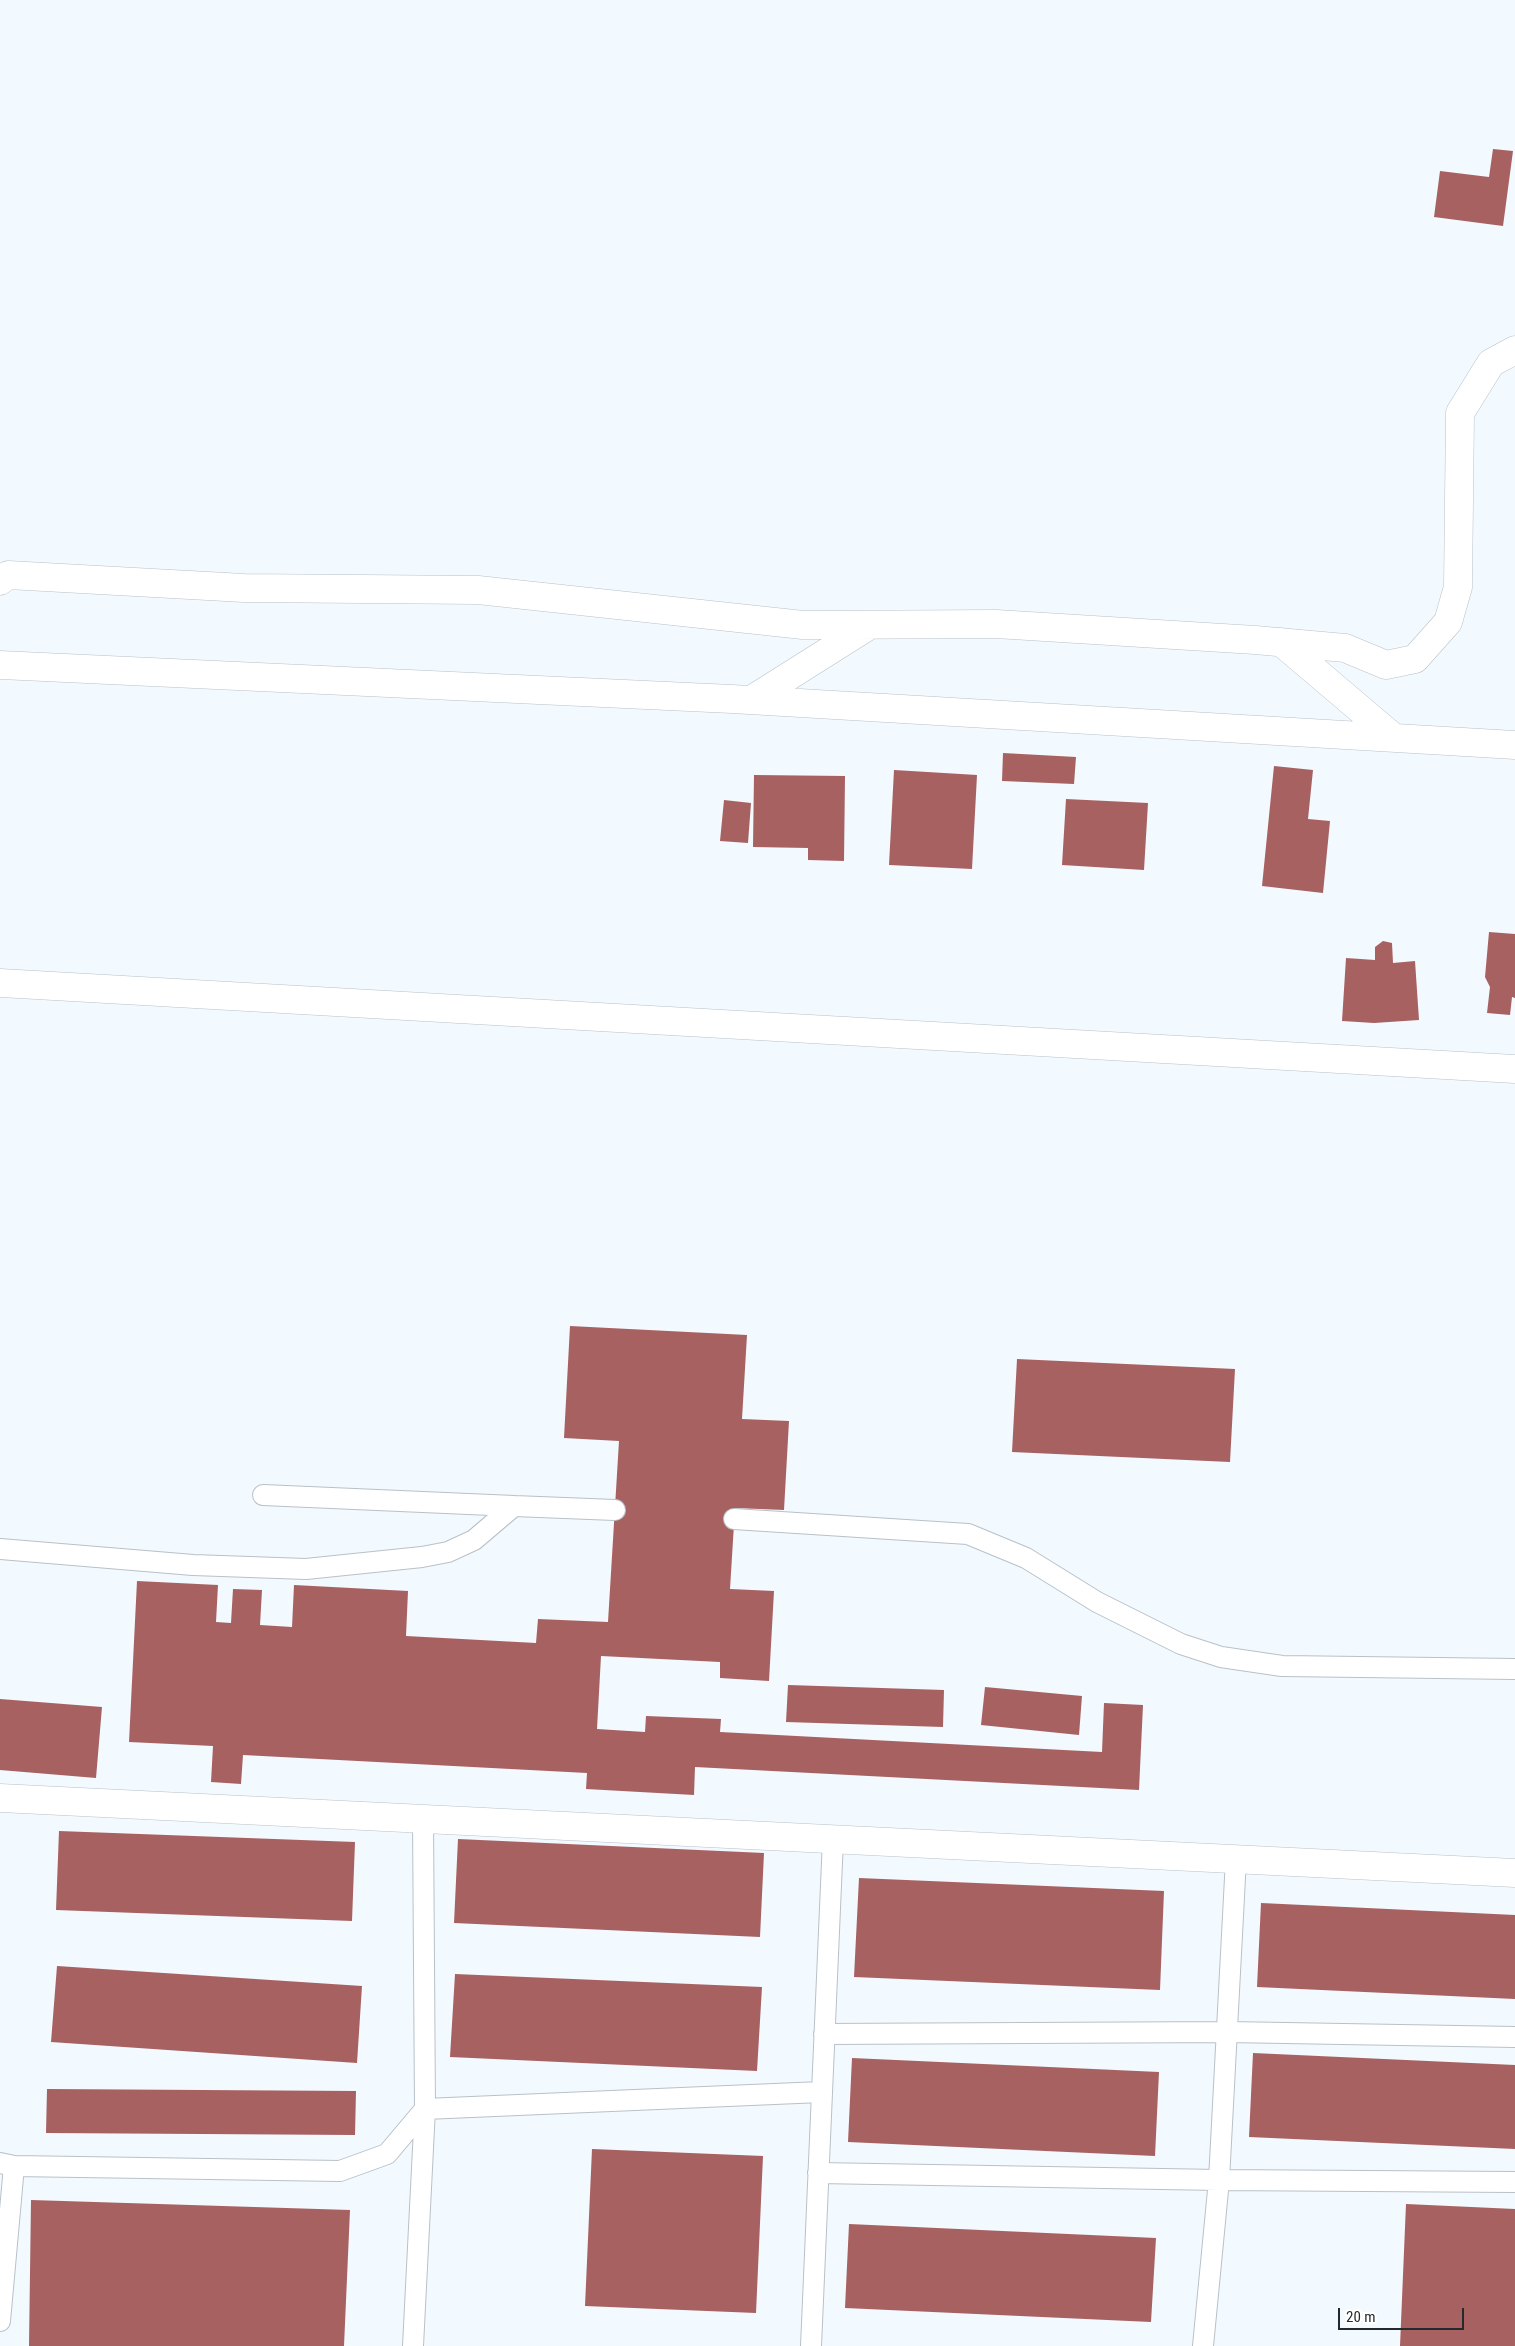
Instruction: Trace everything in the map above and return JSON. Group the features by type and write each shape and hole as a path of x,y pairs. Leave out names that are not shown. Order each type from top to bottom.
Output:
{"street":[{"path":"0,581 8,575 244,588 478,590 803,625 996,624 1281,642 1345,648 1386,665 1415,659 1448,622 1458,587 1460,413 1491,362 1515,350"},
{"path":"751,700 870,625"},
{"path":"1281,642 1393,737"},
{"path":"0,665 751,700 1208,728 1393,737 1515,746"},
{"path":"0,983 1515,1069"},
{"path":"0,1798 1515,1873"}],"lane":[{"path":"262,1495 615,1510"},
{"path":"0,1549 193,1565 306,1569 422,1558 448,1552 474,1540 514,1506"},
{"path":"734,1519 968,1534 1026,1558 1097,1602 1181,1644 1221,1658 1282,1666 1515,1669"},
{"path":"413,2346 424,2110 423,1819"},
{"path":"811,2346 833,1839"},
{"path":"1203,2346 1219,2180 1236,1859"},
{"path":"824,2034 1228,2032 1515,2036"},
{"path":"0,2321 7,2164 340,2171 387,2154 424,2110 822,2092"},
{"path":"818,2173 1219,2180 1515,2182"}],"building":[{"path":"1493,149 1513,151 1503,226 1434,217 1440,171 1489,177"},
{"path":"1003,753 1076,757 1074,784 1002,781"},
{"path":"1274,766 1313,770 1308,819 1330,821 1323,893 1262,886"},
{"path":"894,770 977,775 972,869 889,865"},
{"path":"754,775 845,776 844,861 808,860 808,848 753,847"},
{"path":"1066,799 1148,803 1144,870 1062,865"},
{"path":"724,800 751,803 748,843 720,841"},
{"path":"1489,932 1515,934 1515,998 1512,997 1510,1015 1487,1013 1490,987 1485,977"},
{"path":"1383,941 1392,943 1393,963 1415,961 1419,1020 1374,1023 1342,1021 1346,958 1375,960 1375,947"},
{"path":"570,1326 747,1335 742,1419 789,1421 784,1510 735,1508 730,1589 774,1591 769,1681 720,1678 720,1662 601,1656 597,1729 645,1732 646,1716 721,1719 720,1732 1102,1752 1104,1703 1143,1705 1139,1790 695,1767 694,1795 586,1789 587,1773 243,1755 241,1784 211,1782 213,1746 129,1742 137,1581 218,1585 216,1622 231,1623 233,1589 262,1590 260,1625 292,1627 294,1585 408,1591 406,1636 536,1643 538,1619 608,1622 619,1441 564,1438"},
{"path":"1017,1359 1235,1369 1230,1462 1012,1452"},
{"path":"788,1685 944,1690 943,1727 786,1722"},
{"path":"985,1687 1082,1696 1079,1735 981,1725"},
{"path":"0,1699 102,1707 96,1778 0,1770"},
{"path":"59,1831 355,1842 352,1921 56,1910"},
{"path":"458,1839 764,1853 760,1937 454,1923"},
{"path":"859,1878 1164,1891 1160,1990 854,1977"},
{"path":"1261,1903 1515,1915 1515,1999 1257,1987"},
{"path":"57,1966 362,1986 357,2063 51,2042"},
{"path":"455,1974 762,1987 757,2071 450,2057"},
{"path":"1253,2053 1515,2065 1515,2149 1249,2137"},
{"path":"852,2058 1159,2072 1155,2156 848,2142"},
{"path":"47,2089 356,2091 355,2135 46,2133"},
{"path":"592,2149 763,2156 756,2313 585,2306"},
{"path":"31,2200 350,2210 344,2346 29,2346"},
{"path":"1406,2204 1515,2209 1515,2346 1400,2346"},
{"path":"849,2224 1156,2238 1151,2322 845,2308"}]}
